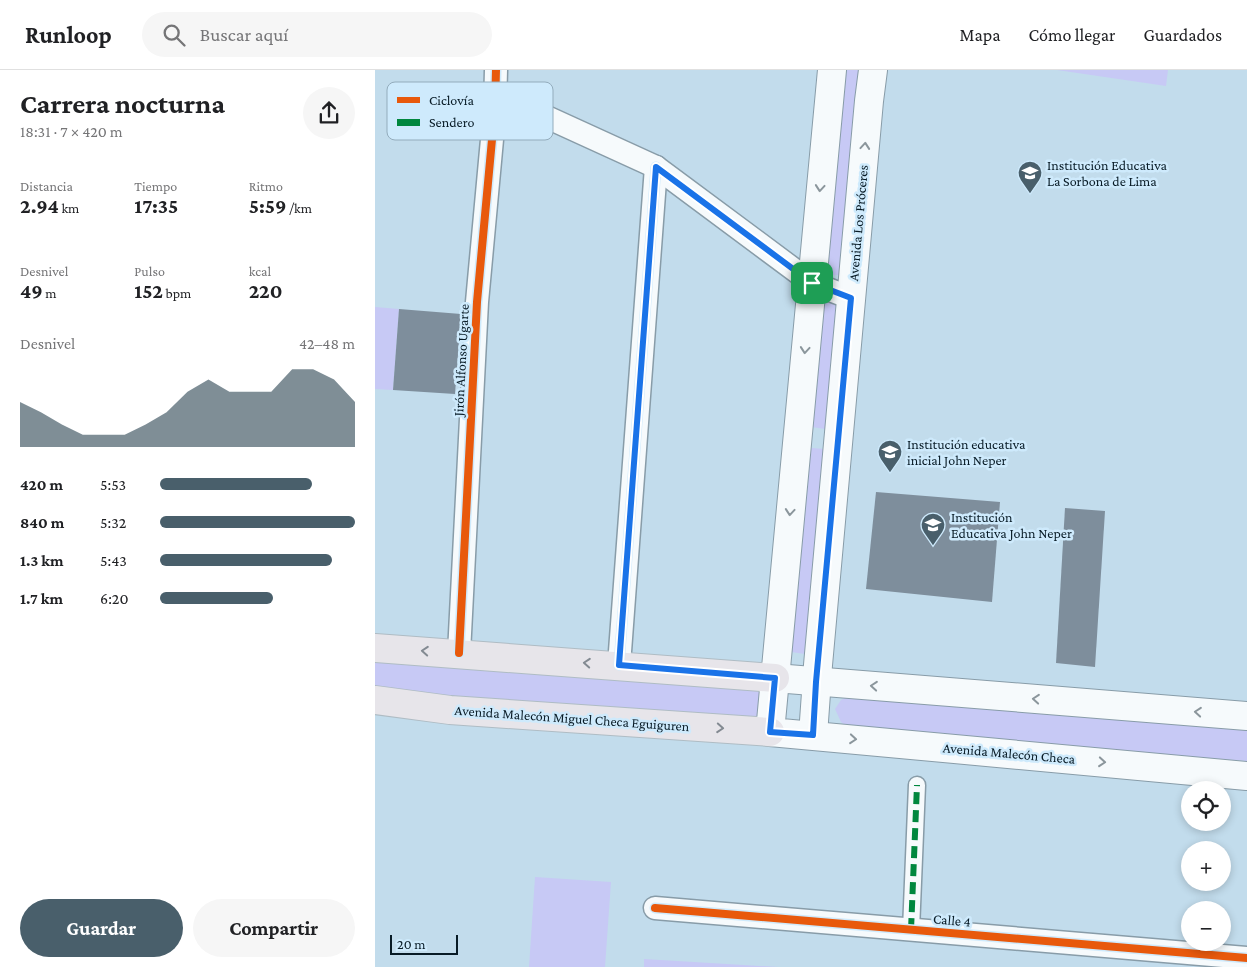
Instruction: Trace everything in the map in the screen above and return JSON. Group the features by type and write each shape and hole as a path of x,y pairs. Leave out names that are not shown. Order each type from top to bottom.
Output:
{"main road":[{"path":"770,732 832,70"},
{"name":"Avenida Los Próceres","path":"813,735 816,682 873,70"},
{"path":"798,436 838,441"},
{"path":"375,648 619,665 1247,716"},
{"name":"Avenida Malecón Miguel Checa Eguiguren","path":"375,700 450,710 770,732"},
{"name":"Avenida Malecón Checa","path":"770,732 1247,776"}],"street":[{"path":"553,120 656,167 812,283 851,298"},
{"name":"Jirón Alfonso Ugarte","path":"459,653 477,302 492,140"},
{"path":"619,665 656,167"},
{"path":"911,930 917,785"},
{"name":"Calle 4","path":"655,908 1247,958"}],"shaded area":[{"path":"843,70 865,70 840,275 829,275 826,269"},
{"path":"1057,70 1168,70 1166,86"},
{"path":"825,303 839,304 832,425 825,429 812,427 820,305"},
{"path":"375,307 399,309 393,390 375,389"},
{"path":"812,448 824,449 805,654 791,652 807,454"},
{"path":"375,658 756,687 763,699 759,718 434,696 375,687"},
{"path":"853,694 1247,726 1247,761 852,731 841,722 835,709 841,700"},
{"path":"535,877 611,882 605,967 529,967"},
{"path":"644,959 778,967 644,967"}],"building":[{"path":"399,309 461,314 455,394 393,390"},
{"name":"Institución Educativa John Neper","path":"876,492 1000,502 992,602 866,589"},
{"path":"1065,508 1105,511 1095,667 1056,663"}],"marked path":[{"path":"911,930 917,785"}],"cycle path":[{"path":"496,70 496,82"},
{"path":"459,653 477,302 492,140"},
{"path":"619,665 656,167"},
{"path":"655,908 1247,958"}],"place":[{"name":"Institución Educativa La Sorbona de Lima","path":"1030,194"},
{"name":"Institución educativa inicial John Neper","path":"890,473"},
{"name":"Institución Educativa John Neper","path":"933,546"}],"route":[{"path":"656,167 812,283 851,298 816,682 813,735 770,732 775,678 619,665 656,167"}]}
